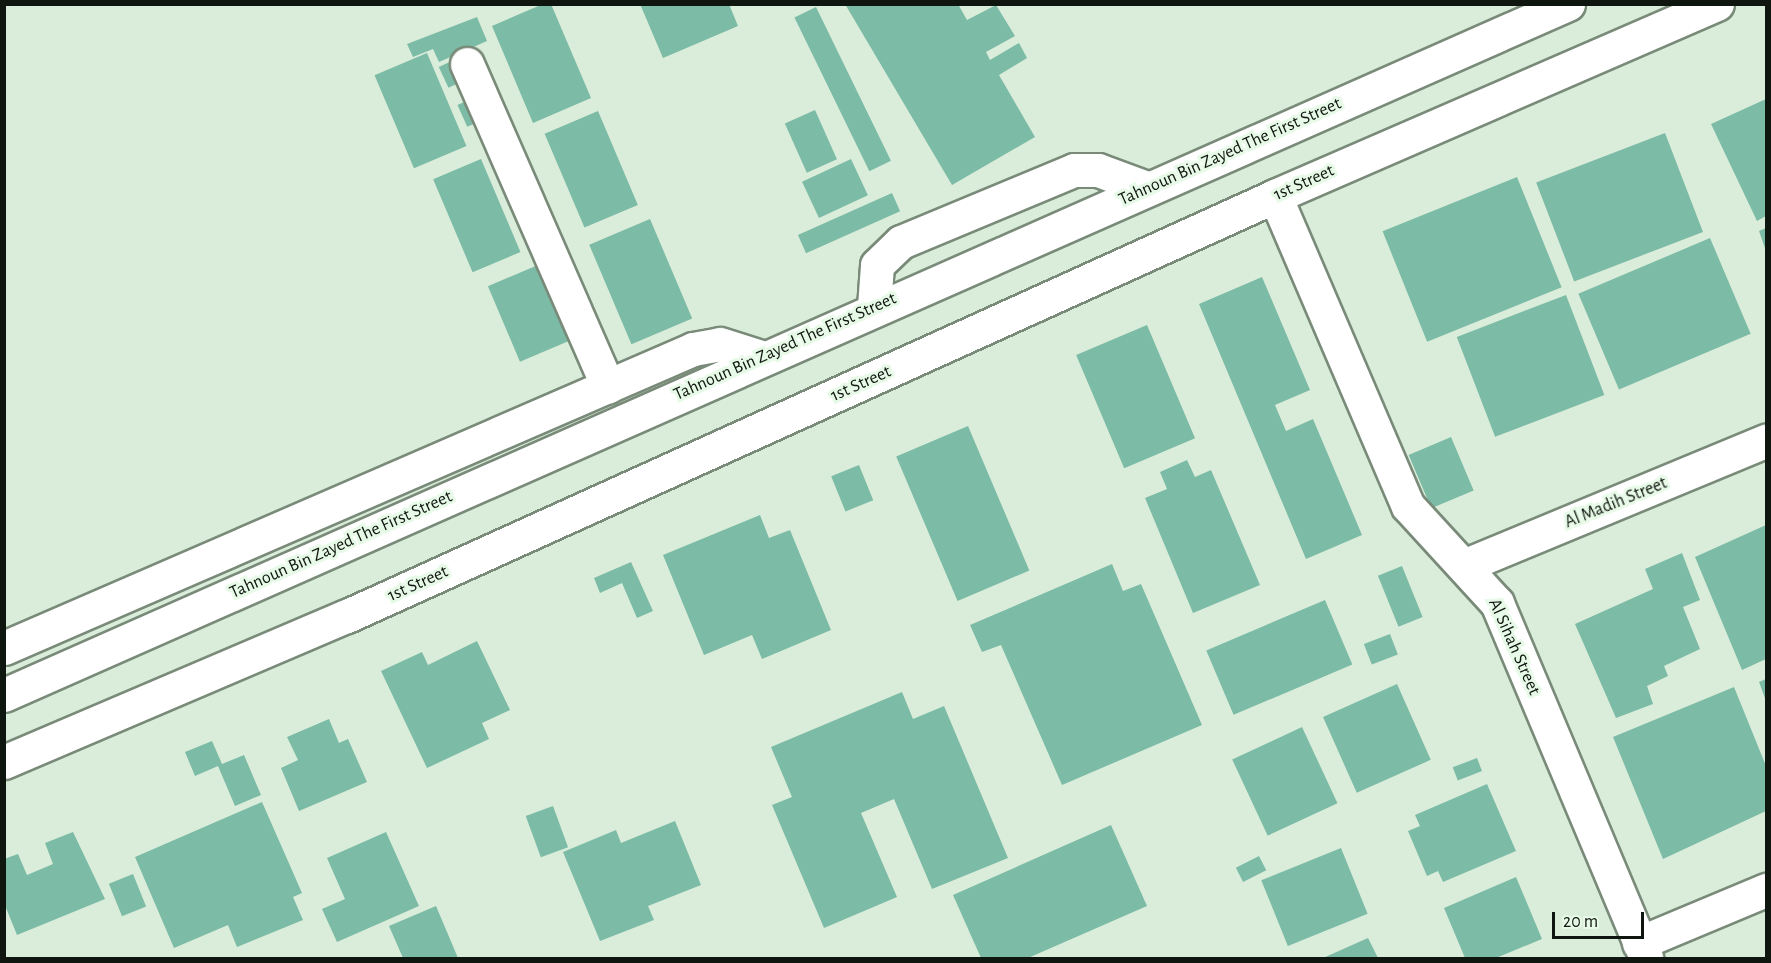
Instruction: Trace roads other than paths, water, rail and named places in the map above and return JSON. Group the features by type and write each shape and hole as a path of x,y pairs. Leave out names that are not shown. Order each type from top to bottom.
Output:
{"street":[{"name":"Tahnoun Bin Zayed The First Street","path":"4,695 874,307 1568,4"},
{"name":"1st Street","path":"4,762 347,616 1275,196 1717,4"},
{"path":"467,64 608,386"},
{"path":"874,307 877,266 901,242 1074,170 1098,170 1147,188"},
{"name":"Al Sihah Street","path":"1275,196 1408,506 1437,542 1466,565 1497,603 1643,951"},
{"path":"4,648 706,345 761,357"},
{"name":"Al Madih Street","path":"1466,565 1767,441"},
{"path":"1643,951 1767,890"}]}
